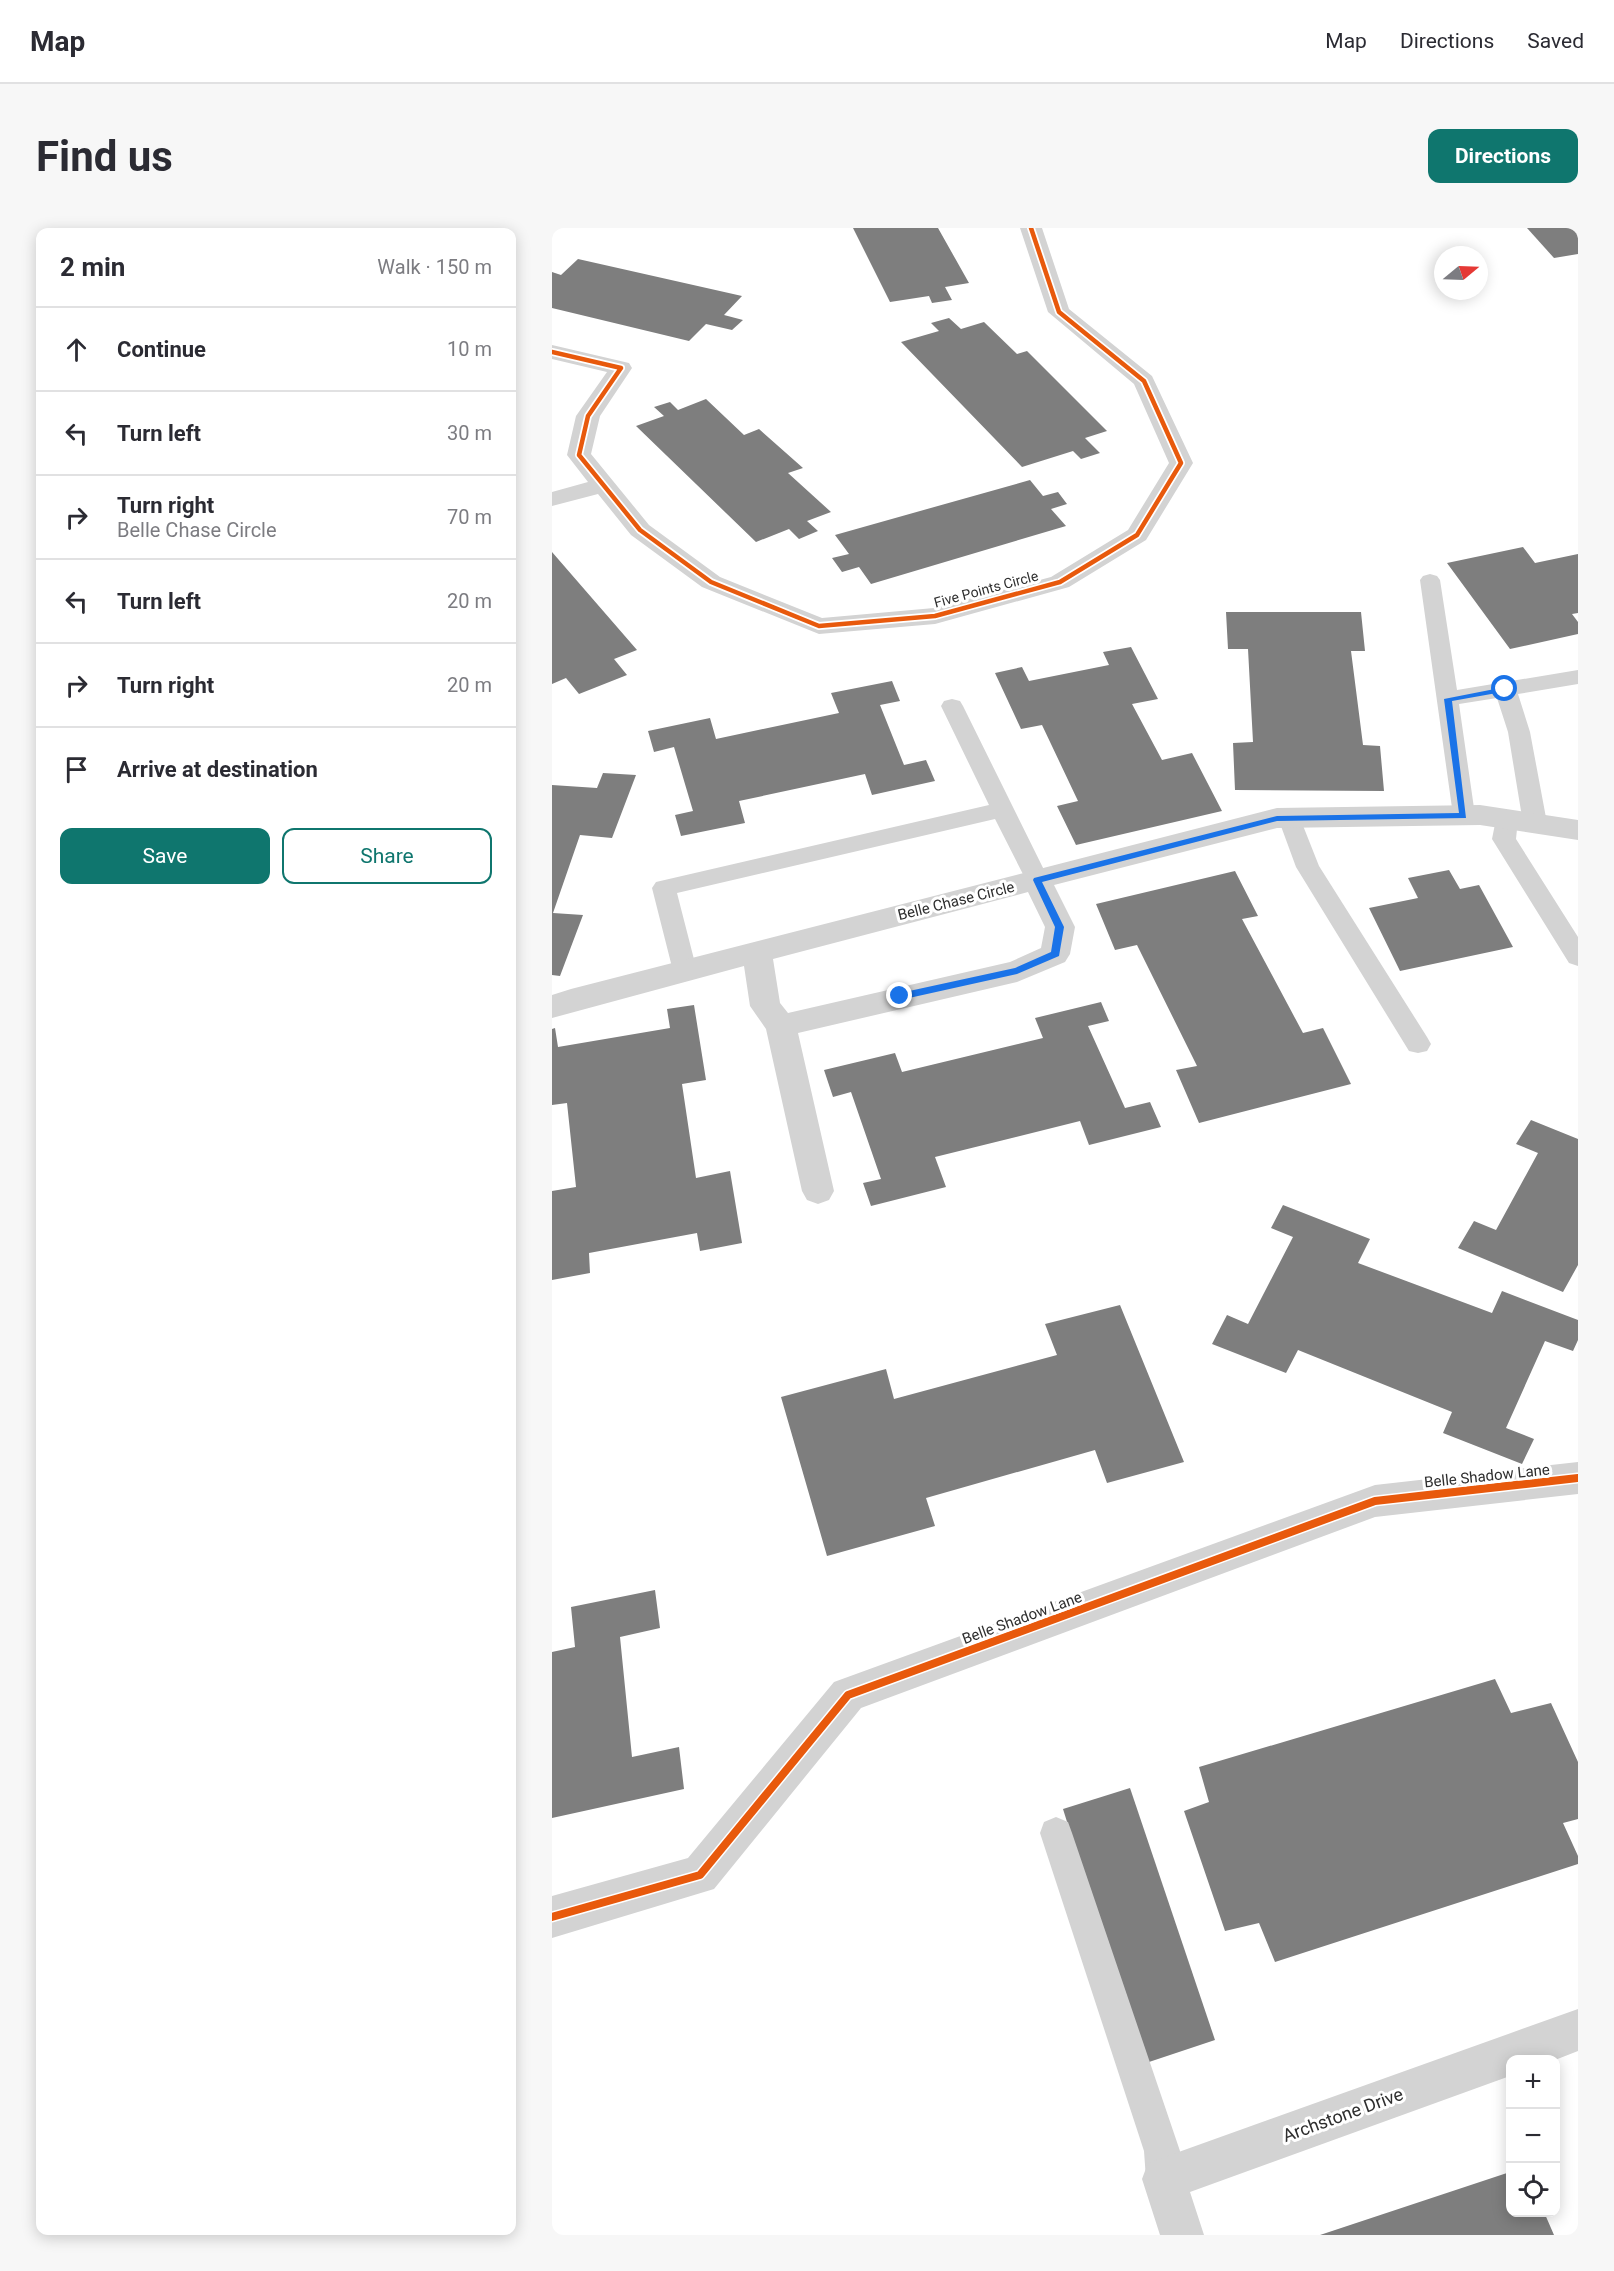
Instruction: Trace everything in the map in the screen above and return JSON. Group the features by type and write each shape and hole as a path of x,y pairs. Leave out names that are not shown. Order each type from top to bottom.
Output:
{"street":[{"name":"Five Points Circle","path":"552,352 621,368 588,416 579,455 640,530 711,582 819,626 935,616 1060,582 1137,535 1181,463 1143,381 1059,312 1031,228"},
{"path":"552,499 604,485"},
{"name":"Belle Chase Circle","path":"552,1007 685,970 1277,818 1464,816 1507,819 1578,830"},
{"path":"781,1026 1017,971 1055,954 1060,927 1037,880"},
{"path":"757,952 765,1006 781,1026 818,1191"},
{"name":"Belle Shadow Lane","path":"552,1917 700,1875 848,1695 1375,1501 1578,1478"},
{"name":"Archstone Drive","path":"1164,2179 1578,2030"},
{"path":"1164,2179 1182,2235"}],"lane":[{"path":"1430,580 1464,816"},
{"path":"1448,699 1578,677"},
{"path":"1505,689 1520,732 1535,823"},
{"path":"952,705 1037,880"},
{"path":"685,970 664,888 1003,808"},
{"path":"1289,818 1308,867 1418,1044"},
{"path":"1507,819 1504,839 1578,957"},
{"path":"1056,1833 1162,2151 1164,2179"}],"building":[{"path":"853,228 938,228 969,283 945,287 952,300 932,303 929,296 890,302"},
{"path":"1527,228 1578,228 1578,254 1554,258"},
{"path":"578,259 742,296 724,315 743,320 732,330 706,324 689,341 552,308 552,272 561,275"},
{"path":"949,318 961,329 984,322 1017,354 1027,351 1107,431 1085,438 1100,453 1081,459 1073,451 1022,467 901,342 939,331 931,323"},
{"path":"706,399 744,435 759,429 803,468 788,473 831,512 807,521 818,531 799,539 789,529 756,542 636,426 664,416 654,407 670,402 678,410"},
{"path":"1030,480 1043,496 1058,492 1067,504 1051,509 1066,526 871,584 859,567 842,572 832,558 849,554 835,535"},
{"path":"1523,547 1535,563 1578,554 1578,613 1572,614 1578,622 1578,634 1510,649 1447,563"},
{"path":"552,552 637,650 614,659 627,675 579,694 566,678 552,684"},
{"path":"1226,612 1361,612 1365,651 1351,651 1363,745 1380,746 1384,791 1235,790 1233,743 1253,742 1248,649 1228,649"},
{"path":"1131,647 1158,699 1132,704 1162,760 1192,753 1222,811 1076,845 1057,806 1078,801 1042,725 1021,729 995,673 1022,667 1029,681 1109,665 1103,652"},
{"path":"892,681 900,701 880,705 904,765 926,760 935,781 872,795 865,774 739,801 745,823 681,836 675,815 693,811 674,747 654,752 648,731 710,718 716,739 839,713 831,693"},
{"path":"603,773 636,775 612,838 580,835 553,913 583,915 560,976 552,975 552,785 597,788"},
{"path":"1449,870 1460,889 1479,885 1513,947 1400,971 1369,908 1418,898 1408,878"},
{"path":"1235,871 1258,916 1242,919 1303,1033 1323,1028 1351,1084 1199,1123 1176,1070 1197,1066 1137,945 1115,950 1096,904"},
{"path":"1101,1002 1109,1021 1088,1026 1125,1108 1150,1102 1161,1127 1089,1145 1080,1121 935,1157 946,1187 871,1206 863,1183 881,1179 851,1092 833,1097 824,1070 895,1053 902,1072 1043,1038 1035,1018"},
{"path":"694,1005 706,1080 682,1084 696,1178 730,1171 742,1243 700,1251 697,1233 589,1253 590,1273 552,1280 552,1191 576,1187 567,1103 552,1105 552,1029 555,1028 558,1047 670,1028 667,1009"},
{"path":"1531,1120 1578,1139 1578,1265 1563,1292 1458,1248 1474,1221 1496,1230 1538,1153 1516,1144"},
{"path":"1283,1205 1370,1239 1358,1263 1492,1313 1502,1291 1578,1320 1578,1340 1573,1351 1545,1341 1506,1428 1534,1439 1522,1464 1443,1433 1452,1412 1298,1350 1286,1373 1212,1344 1227,1315 1248,1324 1293,1237 1271,1228"},
{"path":"1120,1305 1184,1462 1107,1483 1095,1450 926,1498 935,1526 827,1556 781,1397 886,1369 894,1399 1057,1355 1045,1324"},
{"path":"655,1590 660,1628 620,1637 632,1757 679,1747 684,1789 552,1818 552,1652 575,1647 571,1607"},
{"path":"1495,1679 1511,1713 1551,1703 1578,1762 1578,1819 1563,1823 1578,1856 1578,1864 1275,1962 1259,1923 1225,1931 1184,1811 1209,1802 1199,1767"},
{"path":"1130,1788 1215,2040 1143,2064 1063,1809"},
{"path":"1506,2173 1506,2217 1546,2217 1554,2235 1320,2235"}],"cycle path":[{"path":"552,352 621,368 588,416 579,455 640,530 711,582 819,626 935,616 1060,582 1137,535 1181,463 1144,381 1059,312 1031,228"},
{"path":"552,1917 700,1875 848,1695 1375,1501 1578,1478"}],"route":[{"path":"900,996 1017,971 1055,954 1060,927 1037,880 1277,818 1464,816 1448,699 1505,689"}]}
